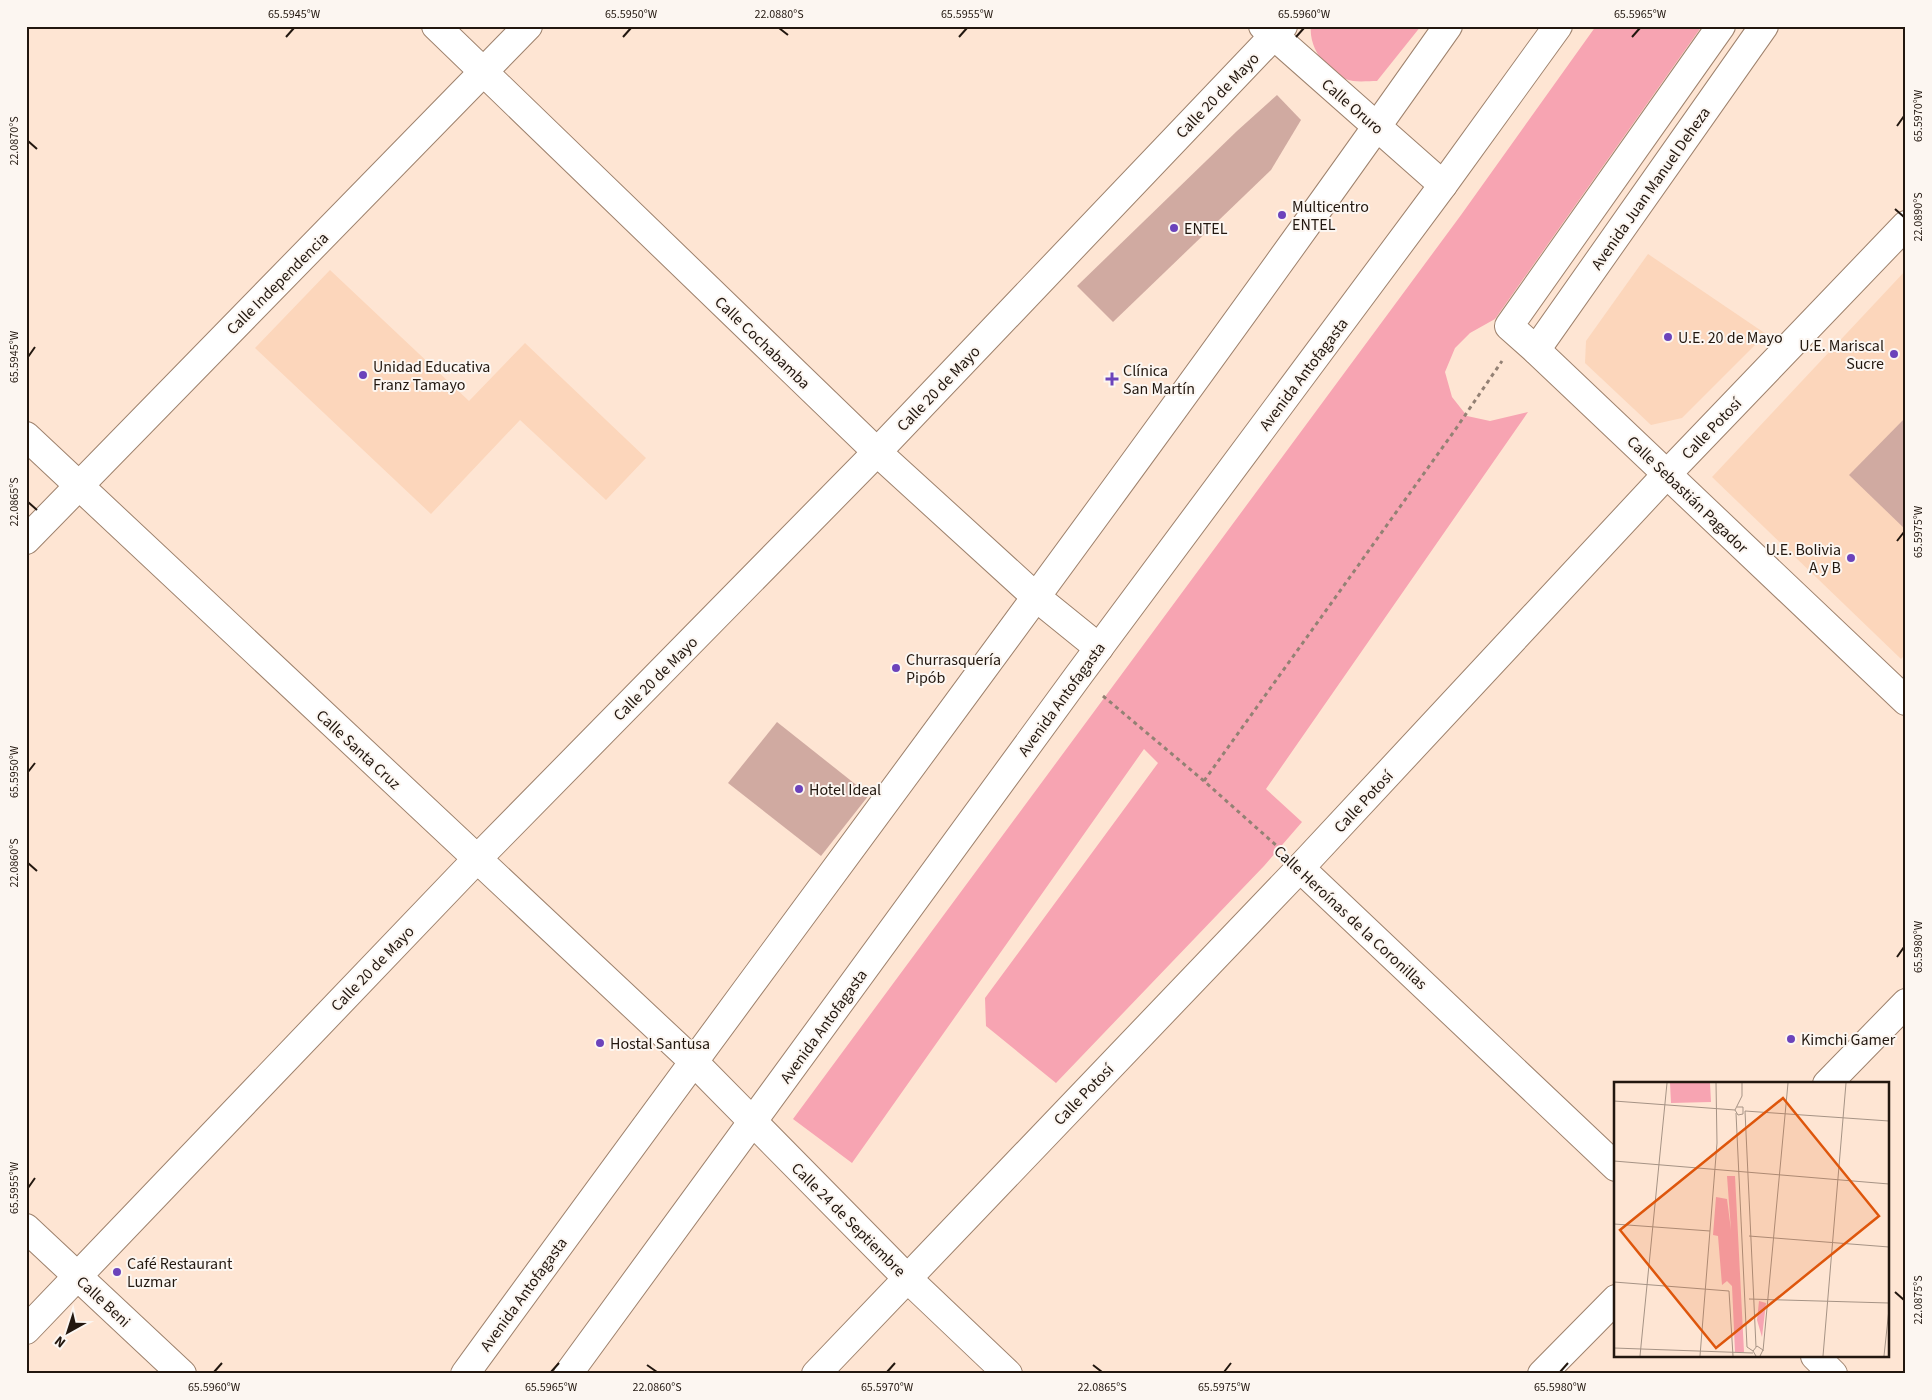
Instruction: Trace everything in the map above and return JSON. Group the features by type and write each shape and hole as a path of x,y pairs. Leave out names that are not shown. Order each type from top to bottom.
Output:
{"main road":[{"name":"Calle Cochabamba","path":"436,26 877,452 1036,597 1099,648"},
{"name":"Calle Independencia","path":"26,540 528,26"},
{"name":"Avenida Antofagasta","path":"465,1374 693,1061 1036,597 1377,127 1448,26"},
{"name":"Avenida Antofagasta","path":"568,1374 1078,676 1444,185 1558,26"},
{"path":"1521,337 1721,26"},
{"name":"Avenida Juan Manuel Deheza","path":"1521,337 1764,26"},
{"name":"Calle Oruro","path":"1274,29 1377,127 1444,185"},
{"name":"Calle 20 de Mayo","path":"26,1330 476,860 877,452 1274,29"},
{"name":"Calle Potosí","path":"816,1374 1300,868 1667,474 1906,225"},
{"name":"Calle Sebastián Pagador","path":"1521,337 1906,701"},
{"name":"Calle Santa Cruz","path":"26,436 476,860 693,1061"},
{"name":"Calle Heroínas de la Coronillas","path":"1300,868 1614,1165"},
{"path":"1829,1082 1906,1003"},
{"name":"Calle 24 de Septiembre","path":"693,1061 907,1278 1008,1374"},
{"name":"Calle Beni","path":"26,1228 182,1374"},
{"path":"1542,1374 1614,1301"},
{"path":"1817,1358 1833,1374"}],"path":[{"path":"1204,781 1521,337"},
{"name":"Calle Heroínas de la Coronillas","path":"1078,676 1204,781 1300,868"}],"shaded area":[{"path":"1311,26 1421,26 1377,81 1353,81 1336,74 1322,61 1313,44"},
{"path":"1596,26 1702,26 1495,319 1470,333 1455,348 1445,372 1452,397 1467,416 1490,421 1528,412 1266,789 1302,822 1264,866 1056,1083 986,1026 985,998 1158,763 1144,749 852,1163 793,1119 1461,215"},
{"path":"1648,254 1766,334 1682,418 1651,425 1585,363 1586,341"},
{"name":"Unidad Educativa Franz Tamayo","path":"330,270 469,401 525,343 646,458 606,500 520,420 431,514 255,348"},
{"path":"1906,270 1906,654 1901,659 1712,477"}],"building":[{"name":"ENTEL","path":"1277,95 1301,120 1271,170 1113,322 1077,286 1237,131"},
{"path":"1906,417 1906,530 1849,475"},
{"name":"Hotel Ideal","path":"777,722 869,795 821,856 728,783"}],"place":[{"name":"Multicentro ENTEL","path":"1282,215"},
{"name":"ENTEL","path":"1174,228"},
{"name":"U.E. 20 de Mayo","path":"1668,337"},
{"name":"U.E. Mariscal Sucre","path":"1894,354"},
{"name":"Unidad Educativa Franz Tamayo","path":"363,375"},
{"name":"Clínica San Martín","path":"1112,379"},
{"name":"U.E. Bolivia A y B","path":"1851,558"},
{"name":"Churrasquería Pipób","path":"896,668"},
{"name":"Hotel Ideal","path":"799,789"},
{"name":"Kimchi Gamer","path":"1791,1039"},
{"name":"Hostal Santusa","path":"600,1043"},
{"name":"Café Restaurant Luzmar","path":"117,1272"}]}
